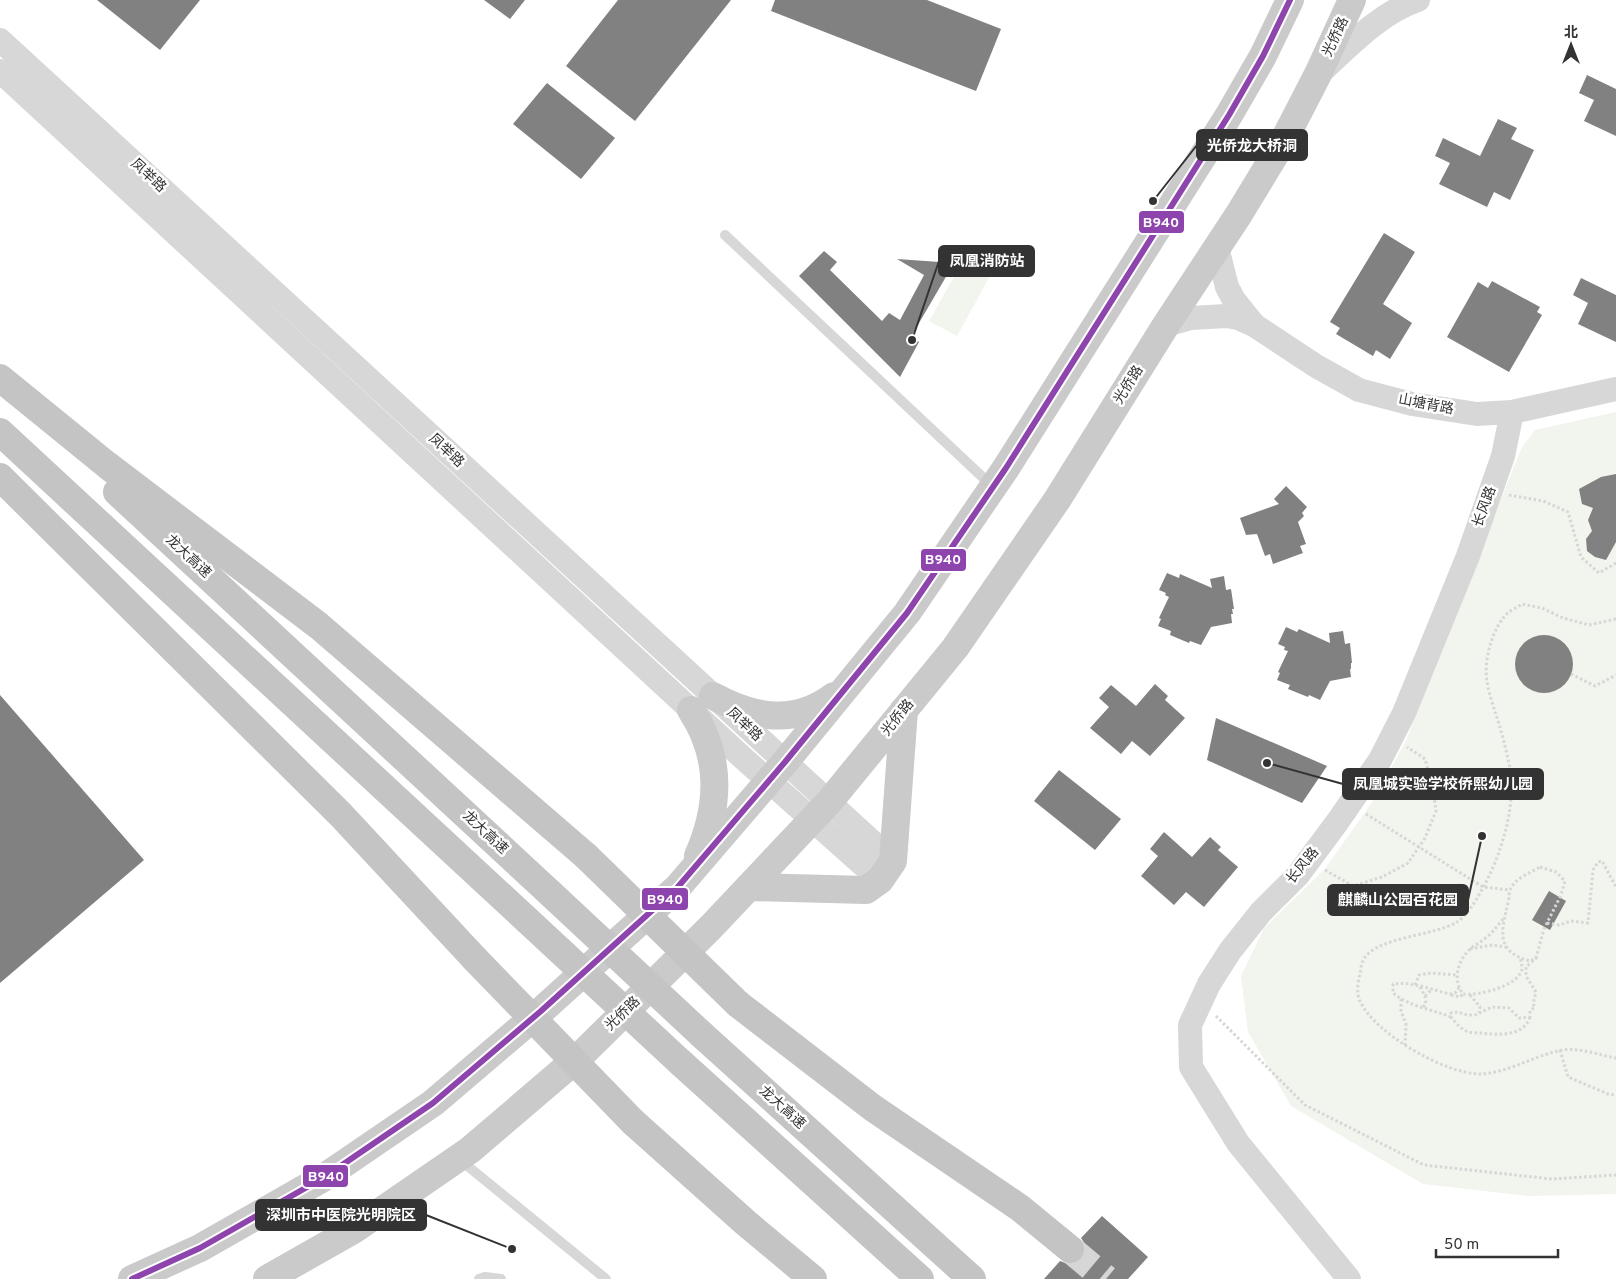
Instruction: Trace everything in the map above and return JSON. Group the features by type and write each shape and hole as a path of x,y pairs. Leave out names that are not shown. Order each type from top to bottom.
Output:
{"highway":[{"path":"0,378 108,465 319,626 586,856 738,1004 873,1108 1020,1208 1070,1249"},
{"name":"龙大高速","path":"0,384 701,1034 972,1279"},
{"path":"0,432 680,1062 920,1279"},
{"path":"0,477 341,815 475,959 633,1122 746,1223 813,1279"}],"main road":[{"path":"132,1279 200,1248 323,1178 433,1103 541,1011 677,888 777,772 907,613 993,487 1229,115 1263,56 1290,0"},
{"name":"光侨路","path":"267,1279 355,1229 458,1158 580,1056 711,928 820,811 955,648 1058,500 1166,325 1284,140 1318,74 1352,0"},
{"path":"686,877 702,846 713,806 714,769 712,753 700,724 702,703 782,717 812,709 846,688"},
{"path":"749,887 866,890 886,871 904,710"}],"street":[{"path":"1318,74 1361,35 1403,5 1418,0"},
{"name":"凤举路","path":"0,40 702,703"},
{"name":"凤举路","path":"0,71 886,871"},
{"path":"1217,247 1227,287 1234,300 1254,325"},
{"path":"1166,325 1191,318 1226,316 1254,325"},
{"name":"山塘背路","path":"1254,325 1316,366 1359,390 1412,404 1477,414 1512,412 1616,389"},
{"name":"长风路","path":"1349,1279 1238,1143 1191,1067 1190,1025 1209,984 1230,951 1261,912 1298,875 1380,760 1404,714 1464,565 1504,456 1512,412"}],"lane":[{"path":"725,235 993,487"},
{"path":"458,1158 606,1279"},
{"path":"479,1279 485,1277 500,1279"}],"path":[{"path":"1491,492 1543,501 1568,512 1581,557 1599,573 1616,564"},
{"path":"1616,619 1589,625 1563,618 1542,608 1522,604 1507,613 1493,635 1487,659 1486,680 1500,726 1510,769 1512,793 1508,821 1500,850 1483,887 1471,907 1458,921 1436,931 1406,937 1380,946 1364,958 1358,980 1359,1000 1374,1020 1393,1038 1452,1068 1479,1074 1508,1069 1560,1050 1577,1050 1616,1058"},
{"path":"1571,674 1595,686 1616,676"},
{"path":"1309,860 1353,886 1382,878 1408,863 1419,847 1425,838 1436,811 1433,788 1424,759 1392,737"},
{"path":"1350,804 1483,887 1510,890"},
{"path":"1547,923 1559,925 1571,921 1588,923 1593,870 1598,862 1602,861 1616,887"},
{"path":"1526,976 1516,978 1499,988 1470,995 1463,994 1460,996 1402,983 1393,984 1393,993 1401,999 1422,1008 1451,1017 1468,1032 1504,1034 1516,1032 1529,1023 1530,1011 1535,1007 1533,1004 1536,992 1526,976 1526,968 1536,958 1538,944 1562,895 1565,881 1556,872 1540,867 1520,878 1510,890 1504,919 1503,942 1506,947 1520,957 1530,961 1536,958"},
{"path":"1463,994 1459,988 1456,975 1461,963 1470,950 1488,937 1504,919"},
{"path":"1470,950 1492,945 1506,947"},
{"path":"1516,978 1522,968 1520,957"},
{"path":"1432,1012 1426,1004 1425,996 1417,985 1419,975 1431,973 1456,975"},
{"path":"1450,994 1455,993 1459,988"},
{"path":"1425,996 1432,990"},
{"path":"1470,995 1480,1007 1478,1013"},
{"path":"1401,999 1401,1011 1406,1024 1405,1045"},
{"path":"1202,1001 1305,1105 1424,1165 1552,1179 1616,1175"},
{"path":"1422,1008 1426,1004"},
{"path":"1451,1017 1451,1013 1458,1012 1475,1015 1492,1007 1509,1008 1519,1018 1530,1018"},
{"path":"1560,1050 1568,1077 1608,1094 1616,1095"}],"shaded area":[{"path":"964,259 991,274 957,336 929,321"},
{"path":"1616,412 1616,1194 1528,1196 1423,1184 1291,1106 1248,1032 1241,976 1264,928 1324,870 1373,801 1406,741 1447,632 1522,447 1535,430"}],"building":[{"path":"97,0 200,0 160,50"},
{"path":"484,0 525,0 510,19"},
{"path":"618,0 731,0 635,121 566,66"},
{"path":"775,0 927,0 1001,29 976,91 771,11"},
{"path":"1587,75 1616,89 1616,136 1584,121 1594,100 1579,93"},
{"path":"547,83 615,138 581,179 513,124"},
{"path":"1498,119 1517,128 1511,139 1534,150 1510,200 1494,192 1487,207 1439,184 1450,163 1435,156 1443,138 1480,156"},
{"path":"1384,233 1415,252 1383,304 1412,323 1390,359 1376,350 1373,356 1336,334 1340,328 1330,322"},
{"path":"824,251 837,262 830,270 882,321 889,313 900,320 924,275 897,259 954,263 912,335 919,342 900,377 799,276"},
{"path":"1581,278 1616,295 1616,342 1578,324 1588,303 1573,295"},
{"path":"1492,281 1540,307 1537,312 1542,315 1509,372 1447,337 1478,282 1488,288"},
{"path":"1616,474 1616,542 1606,560 1595,557 1587,551 1586,539 1592,531 1588,520 1593,508 1582,504 1579,489 1601,477"},
{"path":"1286,486 1307,507 1302,513 1304,516 1298,522 1306,544 1300,546 1303,553 1273,564 1270,554 1265,556 1257,534 1246,535 1240,518 1279,504 1274,499"},
{"path":"1167,573 1179,578 1180,574 1212,588 1210,579 1224,576 1226,590 1231,589 1234,609 1232,609 1233,614 1231,614 1232,623 1211,627 1201,645 1190,641 1189,643 1170,635 1171,631 1158,626 1161,619 1159,618 1169,597 1165,595 1166,593 1159,590"},
{"path":"1286,627 1297,632 1299,629 1330,643 1329,633 1343,631 1345,644 1350,643 1351,677 1330,681 1320,700 1288,689 1290,685 1277,680 1280,673 1278,672 1288,651 1284,650 1285,647 1278,644"},
{"path":"1544,635 1555,637 1565,643 1571,653 1573,664 1571,675 1565,685 1555,691 1544,693 1533,691 1523,685 1517,675 1515,664 1517,653 1523,643 1533,637"},
{"path":"1155,684 1168,696 1165,700 1185,718 1150,756 1132,741 1121,754 1090,728 1109,707 1099,698 1111,685 1136,706"},
{"path":"0,695 144,860 0,983"},
{"path":"1216,718 1327,766 1302,803 1207,760"},
{"path":"1059,770 1121,819 1095,850 1034,801"},
{"path":"1164,832 1192,857 1210,837 1221,847 1218,850 1238,867 1204,907 1186,892 1174,905 1141,876 1158,856 1150,849"},
{"path":"1549,891 1566,901 1550,930 1532,920"},
{"path":"1102,1216 1148,1257 1128,1279 1044,1279 1060,1261 1075,1264 1082,1259 1085,1244 1081,1238"}],"tunnel":[{"path":"1070,1249 1106,1279"}],"transit line":[{"name":"B940","path":"132,1279 200,1248 323,1178 433,1103 541,1011 677,888 785,762 907,613 1006,468 1229,115 1263,56 1290,0"}],"place":[{"name":"光侨龙大桥洞","path":"1153,201"},
{"name":"凤凰消防站","path":"912,340"},
{"name":"凤凰城实验学校侨熙幼儿园","path":"1267,763"},
{"name":"麒麟山公园·百花园","path":"1482,836"},
{"name":"深圳市中医院光明院区","path":"512,1249"}]}
